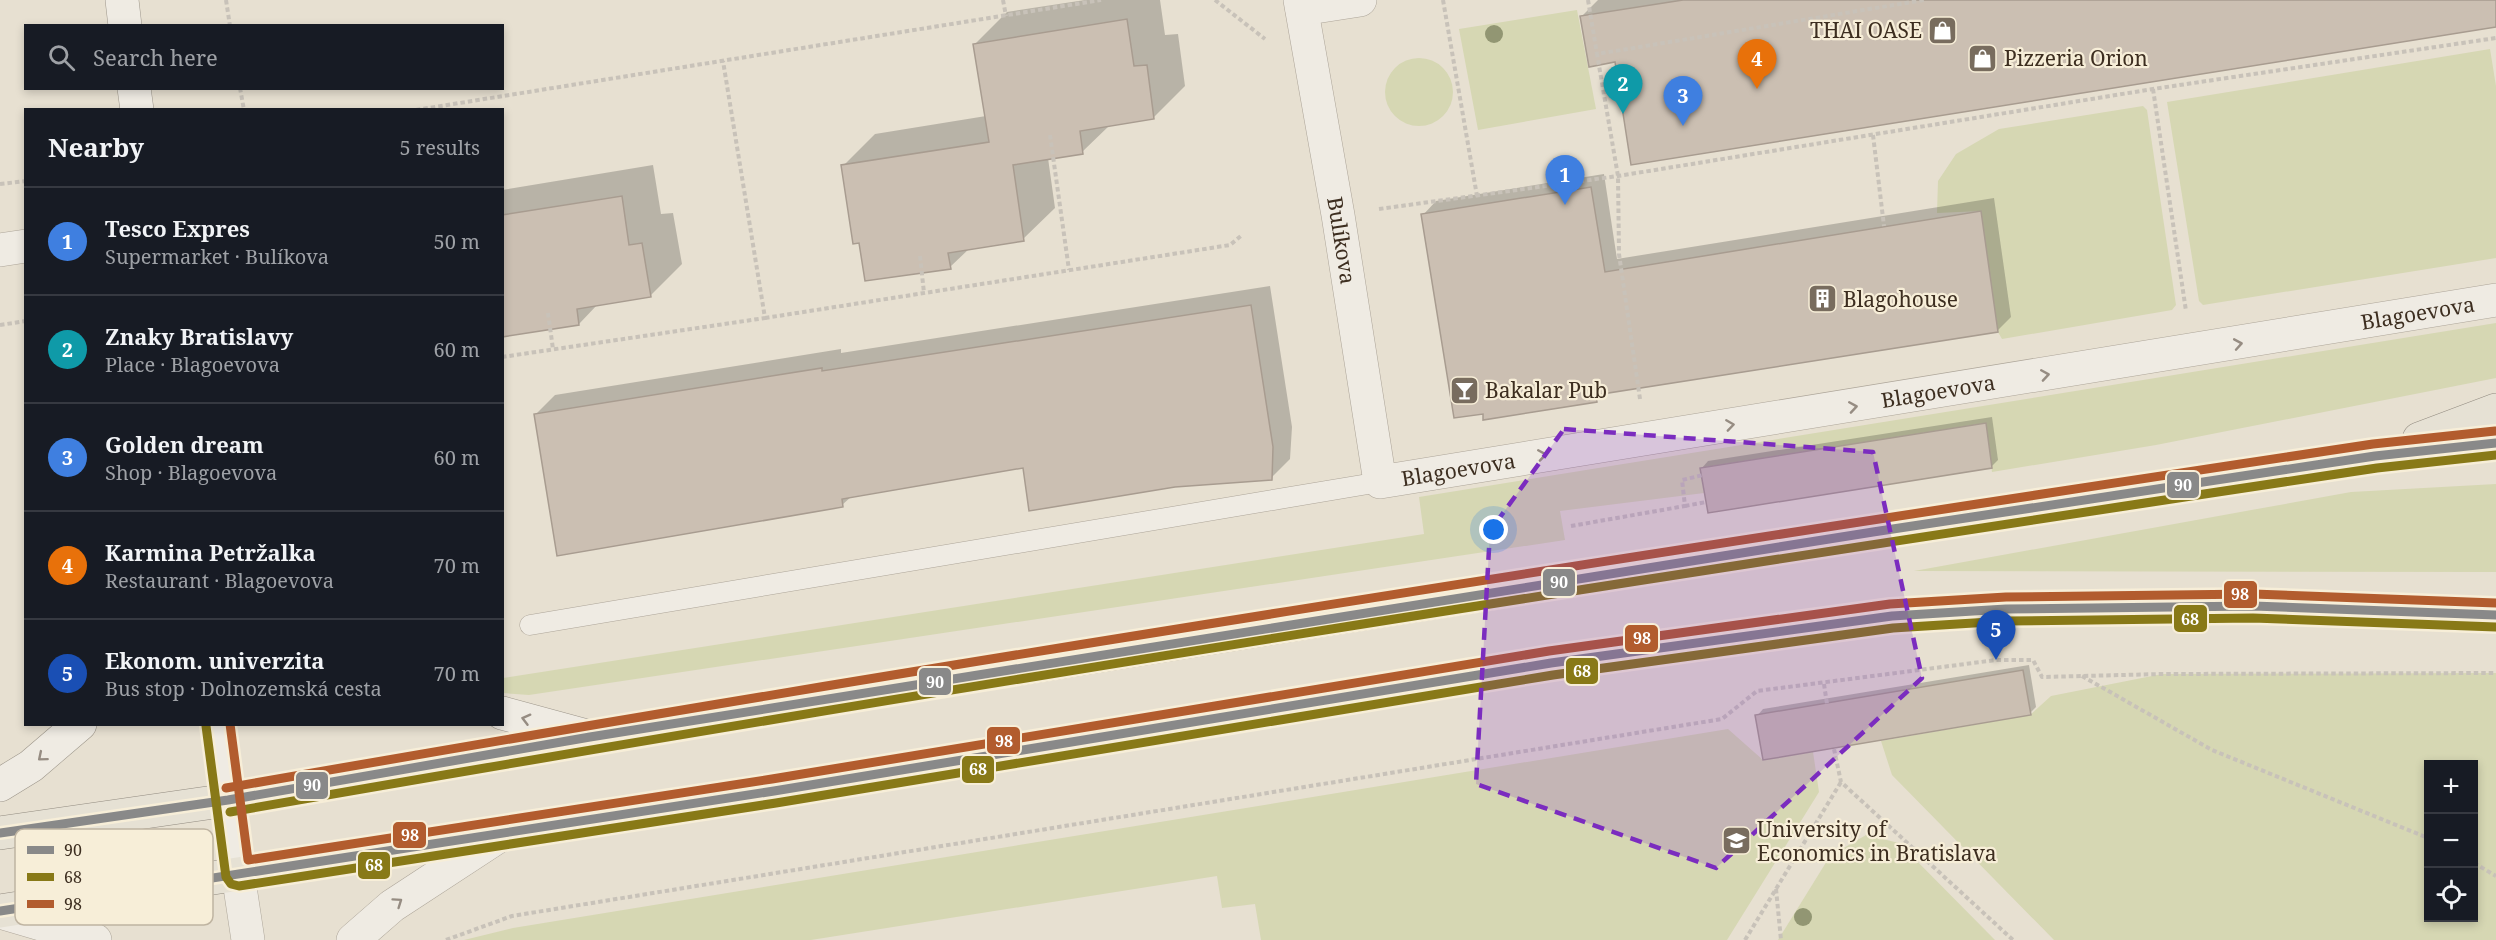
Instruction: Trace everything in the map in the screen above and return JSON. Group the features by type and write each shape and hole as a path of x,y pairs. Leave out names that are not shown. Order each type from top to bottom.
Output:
{"main road":[{"path":"2375,456 2496,410"},
{"path":"28,829 228,800 590,737 1675,563 2375,456 2496,443"},
{"path":"213,878 1540,665 1892,616 2006,609 2253,606 2496,615"},
{"path":"0,833 15,831"},
{"path":"0,911 15,909"}],"street":[{"path":"122,0 126,24"},
{"path":"1301,4 1360,0"},
{"name":"Bulíkova","path":"1301,4 1380,482"},
{"path":"134,90 137,108"},
{"path":"0,250 24,246"},
{"name":"Blagoevova","path":"1380,482 2192,352 2496,300"},
{"path":"504,714 590,737"},
{"path":"0,785 31,766 78,726"},
{"path":"218,726 248,940"},
{"path":"353,940 392,906 505,832"},
{"path":"0,911 15,916"},
{"path":"45,925 94,940"}],"lane":[{"path":"531,625 1380,482"}],"path":[{"path":"226,0 230,24"},
{"path":"1003,0 1006,16"},
{"path":"429,108 1101,0"},
{"path":"1443,0 1478,196"},
{"path":"1588,0 1618,176 1620,264 1641,408"},
{"path":"1597,54 1924,0"},
{"path":"1371,210 1618,176 2153,89 2496,39"},
{"path":"723,61 765,318"},
{"path":"2229,70 2231,78"},
{"path":"2153,89 2192,352"},
{"path":"240,90 243,108"},
{"path":"1050,135 1069,270"},
{"path":"1873,135 1884,226"},
{"path":"0,184 24,181"},
{"path":"504,357 1230,245 1242,235"},
{"path":"920,256 924,293"},
{"path":"548,313 553,349"},
{"path":"0,324 24,321"},
{"path":"1685,506 1682,480 1702,475"},
{"path":"1571,526 1706,502"},
{"path":"446,940 512,916 1722,719 1757,691 1996,660 2033,660 2042,677 2496,673"},
{"path":"2081,676 2212,750 2424,836"},
{"path":"1824,684 1827,704"},
{"path":"1834,748 1840,782 2013,940"},
{"path":"1745,940 1840,782"},
{"path":"2478,865 2496,876"},
{"path":"1776,888 1781,940"}],"highlighted area":[{"path":"1564,429 1873,452 1922,678 1716,868 1476,784 1490,531"}],"green space":[{"path":"1577,10 1596,109 1478,130 1459,29"},
{"path":"2490,49 2496,86 2496,258 2203,305 2199,301 2167,102"},
{"path":"1426,58 1438,64 1447,73 1453,85 1451,105 1443,116 1426,126 1412,126 1395,116 1387,105 1385,85 1395,68 1406,60"},
{"path":"2143,106 2147,110 2176,305 2172,310 2002,339 1998,332 1981,211 1937,213 1938,181 1956,154 1999,129"},
{"path":"2496,323 2496,378 2156,445 1992,472 1985,423 1700,468 1704,493 1560,511 1565,540 529,695 504,693 504,678 1424,534 1419,497"},
{"path":"2496,484 2496,572 1914,571 2351,492"},
{"path":"2496,673 2496,940 2054,940 1892,775 1881,741 2030,715 2051,696 2162,674"},
{"path":"1728,729 1763,760 1813,752 1819,792 1727,940 1261,940 1255,904 1222,908 1217,876 811,940 464,940 513,928"},
{"path":"1866,835 1899,843 1995,940 1778,940 1830,856"}],"building":[{"path":"1683,0 2496,0 2496,27 1631,165 1615,62 1589,67 1580,16"},
{"path":"1127,19 1134,66 1147,65 1154,119 1080,131 1083,154 1013,165 1024,241 948,253 951,269 865,281 859,243 853,244 841,165 989,142 973,44"},
{"path":"1591,187 1605,272 1981,211 1998,332 1596,395 1597,402 1483,420 1483,414 1454,418 1421,214"},
{"path":"622,196 629,245 642,243 651,297 577,309 579,325 504,337 504,215"},
{"path":"1251,305 1273,447 1272,480 1175,487 1029,511 1023,468 842,499 843,507 557,556 534,414 822,368 822,371"},
{"path":"1986,423 1992,468 1708,513 1700,468"},
{"path":"2023,670 2031,715 1763,760 1755,715"}],"transit line":[{"name":"98","path":"226,788 762,697 1567,567 2373,444 2495,431"},
{"name":"90","path":"28,829 228,800 590,737 1873,532 2375,456 2496,443"},
{"name":"68","path":"230,812 766,721 1302,634 2377,468 2496,455"},
{"name":"98","path":"230,726 248,860 772,779 1549,651 1890,604 2006,597 2253,594 2496,603"},
{"name":"90","path":"213,878 774,791 1551,663 1892,616 2006,609 2253,606 2496,615"},
{"name":"68","path":"206,726 226,877 231,884 239,886 776,803 1553,675 1893,628 2006,621 2253,618 2496,627"},
{"name":"90","path":"0,833 15,831"},
{"name":"90","path":"0,911 15,909"}],"place":[{"name":"THAI OASE","path":"1943,30"},
{"name":"Pizzeria Orion","path":"1983,58"},
{"name":"Karmina Petržalka","path":"1757,89"},
{"name":"Znaky Bratislavy","path":"1623,114"},
{"name":"Golden dream","path":"1683,126"},
{"name":"Tesco Expres","path":"1565,205"},
{"name":"Blagohouse","path":"1822,299"},
{"name":"Bakalar Pub","path":"1464,390"},
{"name":"Ekonom. univerzita","path":"1996,660"},
{"name":"University of Economics in Bratislava","path":"1736,841"}]}
